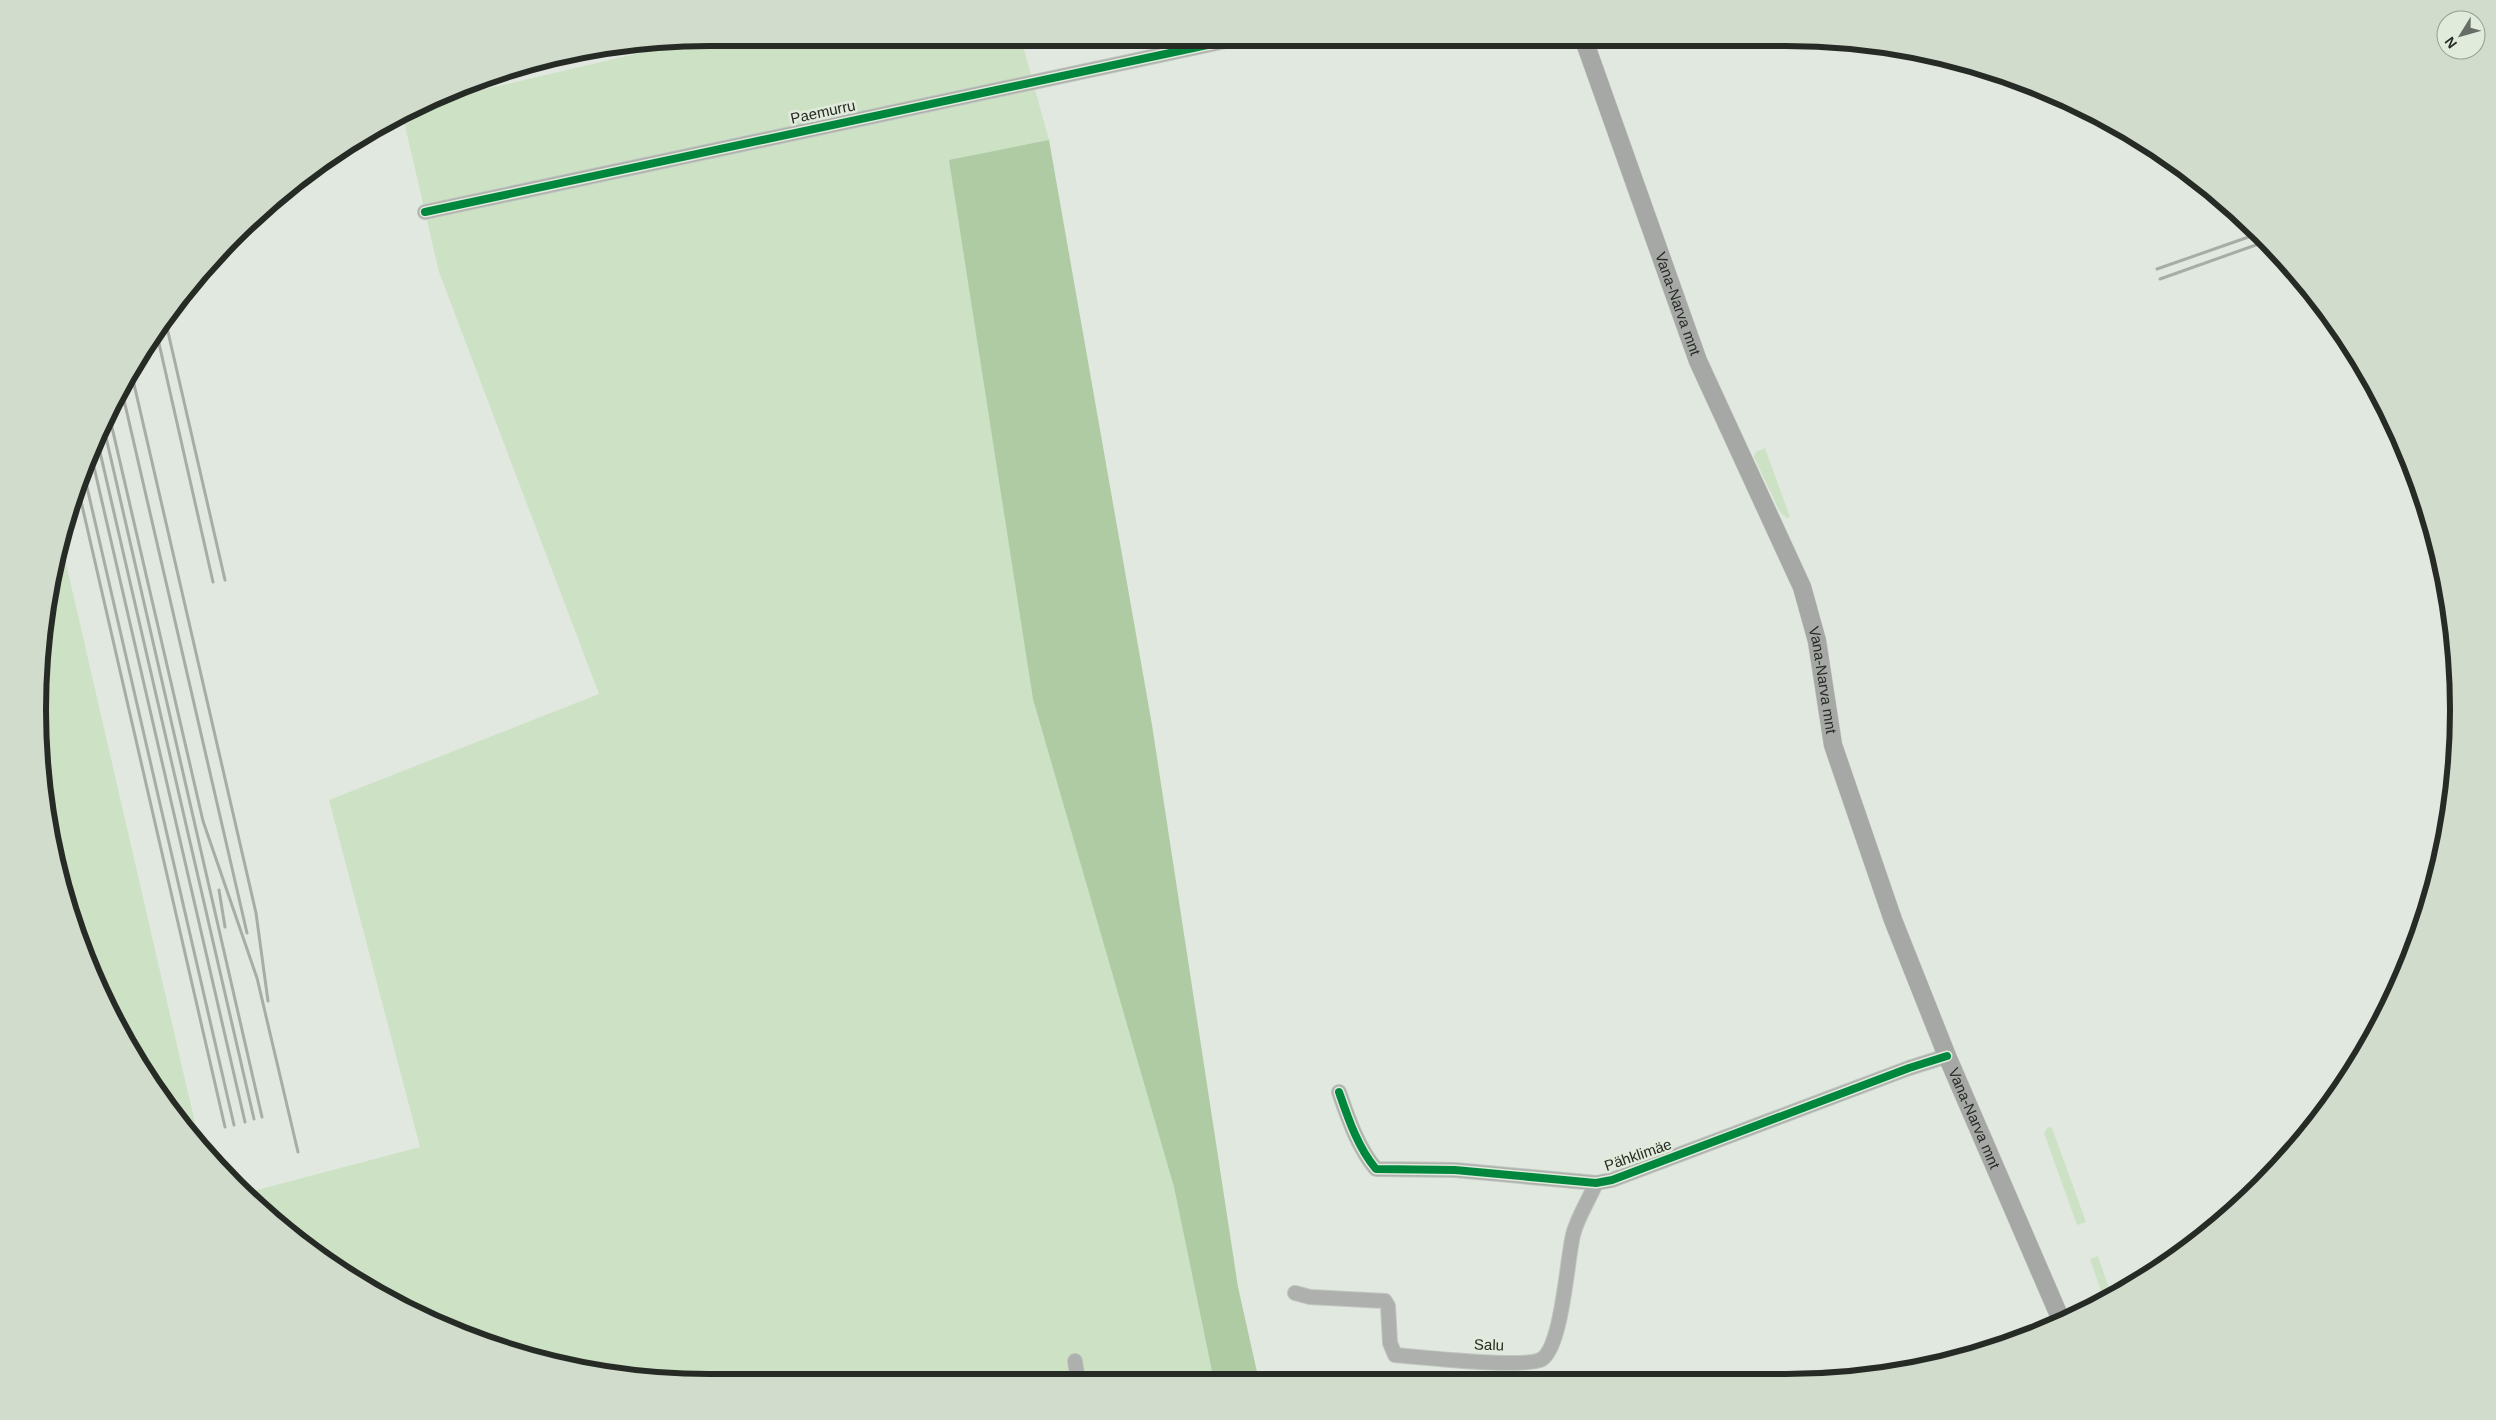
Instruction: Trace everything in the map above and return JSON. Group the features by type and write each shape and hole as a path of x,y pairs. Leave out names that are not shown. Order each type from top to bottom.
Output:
{"main road":[{"name":"Vana-Narva mnt","path":"1586,46 1698,361 1802,587 1817,641 1830,730 1844,779 1894,920 1947,1056 2059,1315"}],"street":[{"name":"Paemurru","path":"425,212 1203,46"},
{"name":"Pähklimäe","path":"1339,1092 1351,1125 1369,1160 1376,1168 1463,1171 1596,1184 1612,1180 1909,1068 1947,1056"},
{"name":"Salu","path":"1295,1293 1310,1297 1385,1301 1388,1306 1390,1343 1396,1355 1504,1362 1534,1362 1542,1359 1549,1353 1553,1344 1565,1290 1573,1234 1596,1184"},
{"path":"1075,1361 1077,1374"}],"green space":[{"path":"710,46 1023,46 1049,140 949,161 1174,1187 1213,1374 710,1374 623,1368 581,1361 497,1339 416,1305 378,1285 341,1262 306,1237 253,1191 420,1147 329,800 599,694 439,272 404,121 463,94 667,48"},
{"path":"1049,140 1152,725 1238,1287 1257,1374 1213,1374 1174,1187 1033,699 949,160"},
{"path":"1765,448 1790,517 1787,518 1780,512 1754,457 1756,452"},
{"path":"65,557 197,1131 158,1079 135,1042 115,1004 81,923 59,839 52,797 46,710 52,623"},
{"path":"2048,1127 2052,1128 2086,1222 2077,1225 2044,1133"},
{"path":"2098,1256 2109,1290 2102,1294 2090,1259"}],"railway":[{"path":"2157,269 2250,236"},
{"path":"2160,279 2258,244"},
{"path":"167,328 225,580"},
{"path":"158,340 213,582"},
{"path":"133,381 256,913 268,1001"},
{"path":"124,399 247,933"},
{"path":"111,424 203,821 257,978 298,1152"},
{"path":"106,436 262,1117"},
{"path":"100,450 254,1119"},
{"path":"94,465 245,1122"},
{"path":"86,484 234,1125"},
{"path":"80,499 225,1127"},
{"path":"219,890 225,927"}],"cycle path":[{"path":"425,212 1203,46"},
{"path":"1339,1092 1359,1142 1376,1169 1455,1170 1596,1183 1612,1180 1909,1068 1947,1056"}]}
